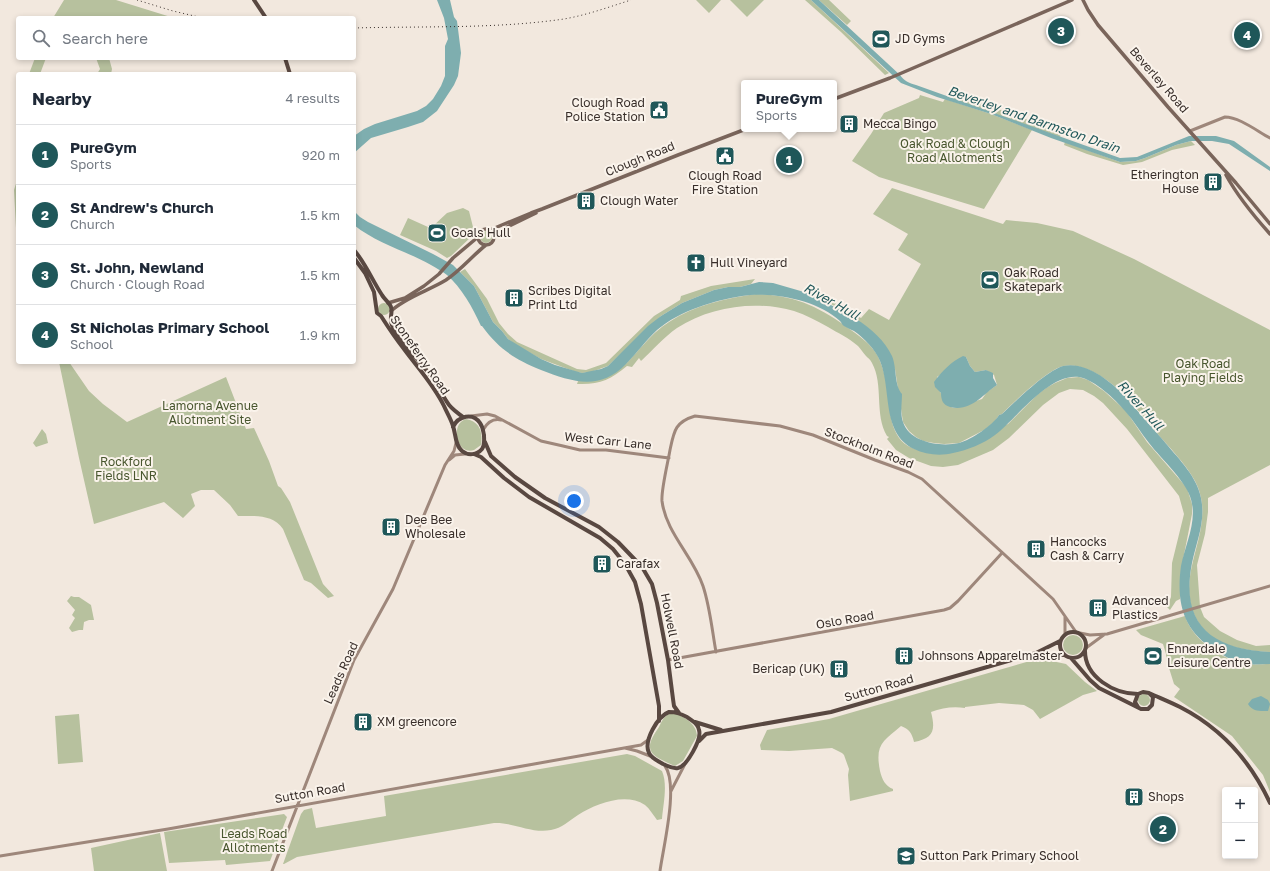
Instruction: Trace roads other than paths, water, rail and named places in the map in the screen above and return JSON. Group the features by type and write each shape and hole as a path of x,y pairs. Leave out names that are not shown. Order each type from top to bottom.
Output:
{"highway":[{"path":"254,0 265,16"},
{"path":"286,60 289,72"},
{"name":"Stoneferry Road","path":"356,253 388,303"},
{"name":"Stoneferry Road","path":"356,261 365,274 374,292 376,308"},
{"path":"380,302 388,303 391,307 390,312 386,316 381,316 377,313 376,308 380,302"},
{"name":"Stoneferry Road","path":"390,312 393,325 406,345 433,378 447,402 463,417"},
{"name":"Stoneferry Road","path":"381,316 404,350 429,380 439,396 454,427"},
{"path":"470,416 479,421 483,431 485,442 481,450 474,454 466,454 461,450 456,442 454,427 457,421 463,417 470,416"},
{"name":"Holwell Road","path":"485,442 491,456 514,477 545,498 599,527 618,542 638,563 646,574 654,590 658,603 674,706 679,713"},
{"name":"Holwell Road","path":"474,454 529,496 600,538 613,549 625,564 635,582 641,604 659,706 658,721"},
{"path":"1036,654 1060,641 1065,634 1072,631 1078,632 1085,640 1085,657 1089,666 1101,681 1116,690 1126,693 1149,693 1200,719 1227,741 1250,767 1270,803"},
{"path":"1060,641 1060,649 1065,655 1071,658 1099,688 1145,709 1161,702 1167,702"},
{"path":"1071,658 1079,656 1086,649"},
{"path":"1036,654 1065,655"},
{"name":"Sutton Road","path":"699,741 706,734 831,712 1036,654"},
{"path":"1149,693 1153,700 1152,705"},
{"path":"1138,694 1135,702 1138,707"},
{"path":"695,722 700,731 699,741 686,762 681,767 676,768 664,765 652,757 647,748 648,740 658,721 667,713 679,713 710,728 725,731"}],"main road":[{"path":"837,98 892,77 1072,0"},
{"name":"Beverley Road","path":"1083,0 1098,25 1270,224"},
{"name":"Clough Road","path":"494,236 508,227 542,210 678,154 741,131"},
{"name":"Beverley Road","path":"1224,170 1234,190 1253,216 1270,234"},
{"name":"Clough Road","path":"490,230 531,212 542,210"},
{"path":"1265,228 1270,224"},
{"path":"388,303 411,295 424,286 439,274 453,258 478,237 482,230 490,230 494,236 492,242 486,245 462,268 445,280 401,304 390,312"},
{"path":"478,237 480,242 486,245"}],"street":[{"path":"1191,133 1225,117 1230,117 1237,119 1270,138"},
{"name":"West Carr Lane","path":"470,416 487,414 495,416 541,441 580,450 606,450 669,458"},
{"name":"Stockholm Road","path":"716,652 703,587 699,575 674,534 664,512 662,497 672,441 677,426 684,419 695,416 780,426 813,436 908,472 922,480 1053,599 1078,632"},
{"path":"483,431 485,426 490,421 497,419 502,420"},
{"name":"Leads Road","path":"272,871 354,660 392,589 445,465 454,450 456,442"},
{"path":"445,465 455,455 466,454"},
{"name":"Oslo Road","path":"668,660 944,610 950,608 958,601 1002,553"},
{"path":"1078,632 1090,635 1107,634 1270,586"},
{"path":"1065,615 1065,634"},
{"path":"1086,649 1107,634"},
{"name":"Sutton Road","path":"0,856 168,829 641,745 648,740"},
{"name":"Sutton Road","path":"623,748 637,751 652,757"},
{"path":"670,792 686,762"},
{"path":"660,871 668,822 670,792 669,773 664,765"}],"water":[{"path":"437,0 450,0 454,17 457,21 461,53 458,76 454,85 437,111 423,122 371,138 356,151 356,135 364,129 417,111 426,106 433,99 445,76 445,46 448,39 444,18"},
{"path":"811,0 819,0 907,82 1120,158 1137,157 1189,136 1216,136 1234,141 1270,167 1270,171 1229,144 1212,141 1191,141 1176,145 1136,161 1120,162 1051,138 991,114 937,97 901,83"},
{"path":"356,213 368,222 453,265 474,286 493,322 508,339 541,359 582,373 608,366 648,326 661,316 682,303 714,290 728,287 740,287 759,282 773,283 811,294 811,296 834,306 857,319 868,327 886,345 894,361 898,386 902,394 901,412 903,422 912,435 935,444 959,443 975,435 987,427 1031,387 1056,369 1063,366 1072,365 1089,369 1112,384 1125,396 1190,472 1198,487 1202,503 1202,520 1192,563 1189,584 1191,602 1196,617 1204,629 1216,639 1249,650 1270,652 1270,664 1247,664 1230,659 1204,642 1195,634 1189,625 1181,603 1180,579 1181,566 1193,519 1190,496 1181,480 1149,443 1125,411 1116,401 1092,382 1079,377 1068,378 1056,382 1034,398 995,435 985,441 964,450 948,454 939,455 923,453 904,442 896,433 889,410 884,372 875,352 865,340 854,331 843,326 840,321 820,308 794,299 767,295 742,296 698,307 676,317 657,330 616,373 596,381 585,382 564,378 541,370 515,357 501,347 481,326 466,298 447,275 421,260 381,242 356,226"},
{"path":"963,356 966,357 970,366 975,372 986,370 993,373 993,378 997,385 970,405 957,408 950,407 943,402 941,393 935,387 934,382 947,367"},
{"path":"1261,696 1268,700 1270,704 1268,711 1254,710 1248,704 1252,699"}],"railway":[{"path":"137,0 194,16"},
{"path":"356,28 486,26 538,22 564,19 598,11 631,0"}],"place":[{"name":"St. John, Newland","path":"1061,31"},
{"name":"St Nicholas Primary School","path":"1247,35"},
{"name":"JD Gyms","path":"881,39"},
{"name":"Clough Road Police Station","path":"659,110"},
{"name":"Mecca Bingo","path":"849,124"},
{"name":"Clough Road Fire Station","path":"725,156"},
{"name":"PureGym","path":"789,160"},
{"name":"Etherington House","path":"1213,182"},
{"name":"Clough Water","path":"586,201"},
{"name":"Goals Hull","path":"437,233"},
{"name":"Hull Vineyard","path":"696,263"},
{"name":"Oak Road Skatepark","path":"990,280"},
{"name":"Scribes Digital Print Ltd","path":"514,298"},
{"name":"Dee Bee Wholesale","path":"391,527"},
{"name":"Hancocks Cash & Carry","path":"1036,549"},
{"name":"Carafax","path":"602,564"},
{"name":"Advanced Plastics","path":"1098,608"},
{"name":"Johnsons Apparelmaster","path":"904,656"},
{"name":"Ennerdale Leisure Centre","path":"1153,656"},
{"name":"Bericap (UK)","path":"839,669"},
{"name":"XM greencore","path":"363,722"},
{"name":"Shops","path":"1134,797"},
{"name":"St Andrew's Church","path":"1163,829"},
{"name":"Sutton Park Primary School","path":"906,856"}],"water label":[{"name":"Beverley and Barmston Drain","path":"1034,119"},
{"name":"River Hull","path":"832,301"},
{"name":"River Hull","path":"1141,405"}],"park label":[{"name":"Oak Road & Clough Road Allotments","path":"955,151"},
{"name":"Oak Road Playing Fields","path":"1203,371"},
{"name":"Lamorna Avenue Allotment Site","path":"210,413"},
{"name":"Rockford Fields LNR","path":"126,469"},
{"name":"Leads Road Allotments","path":"254,841"}]}
